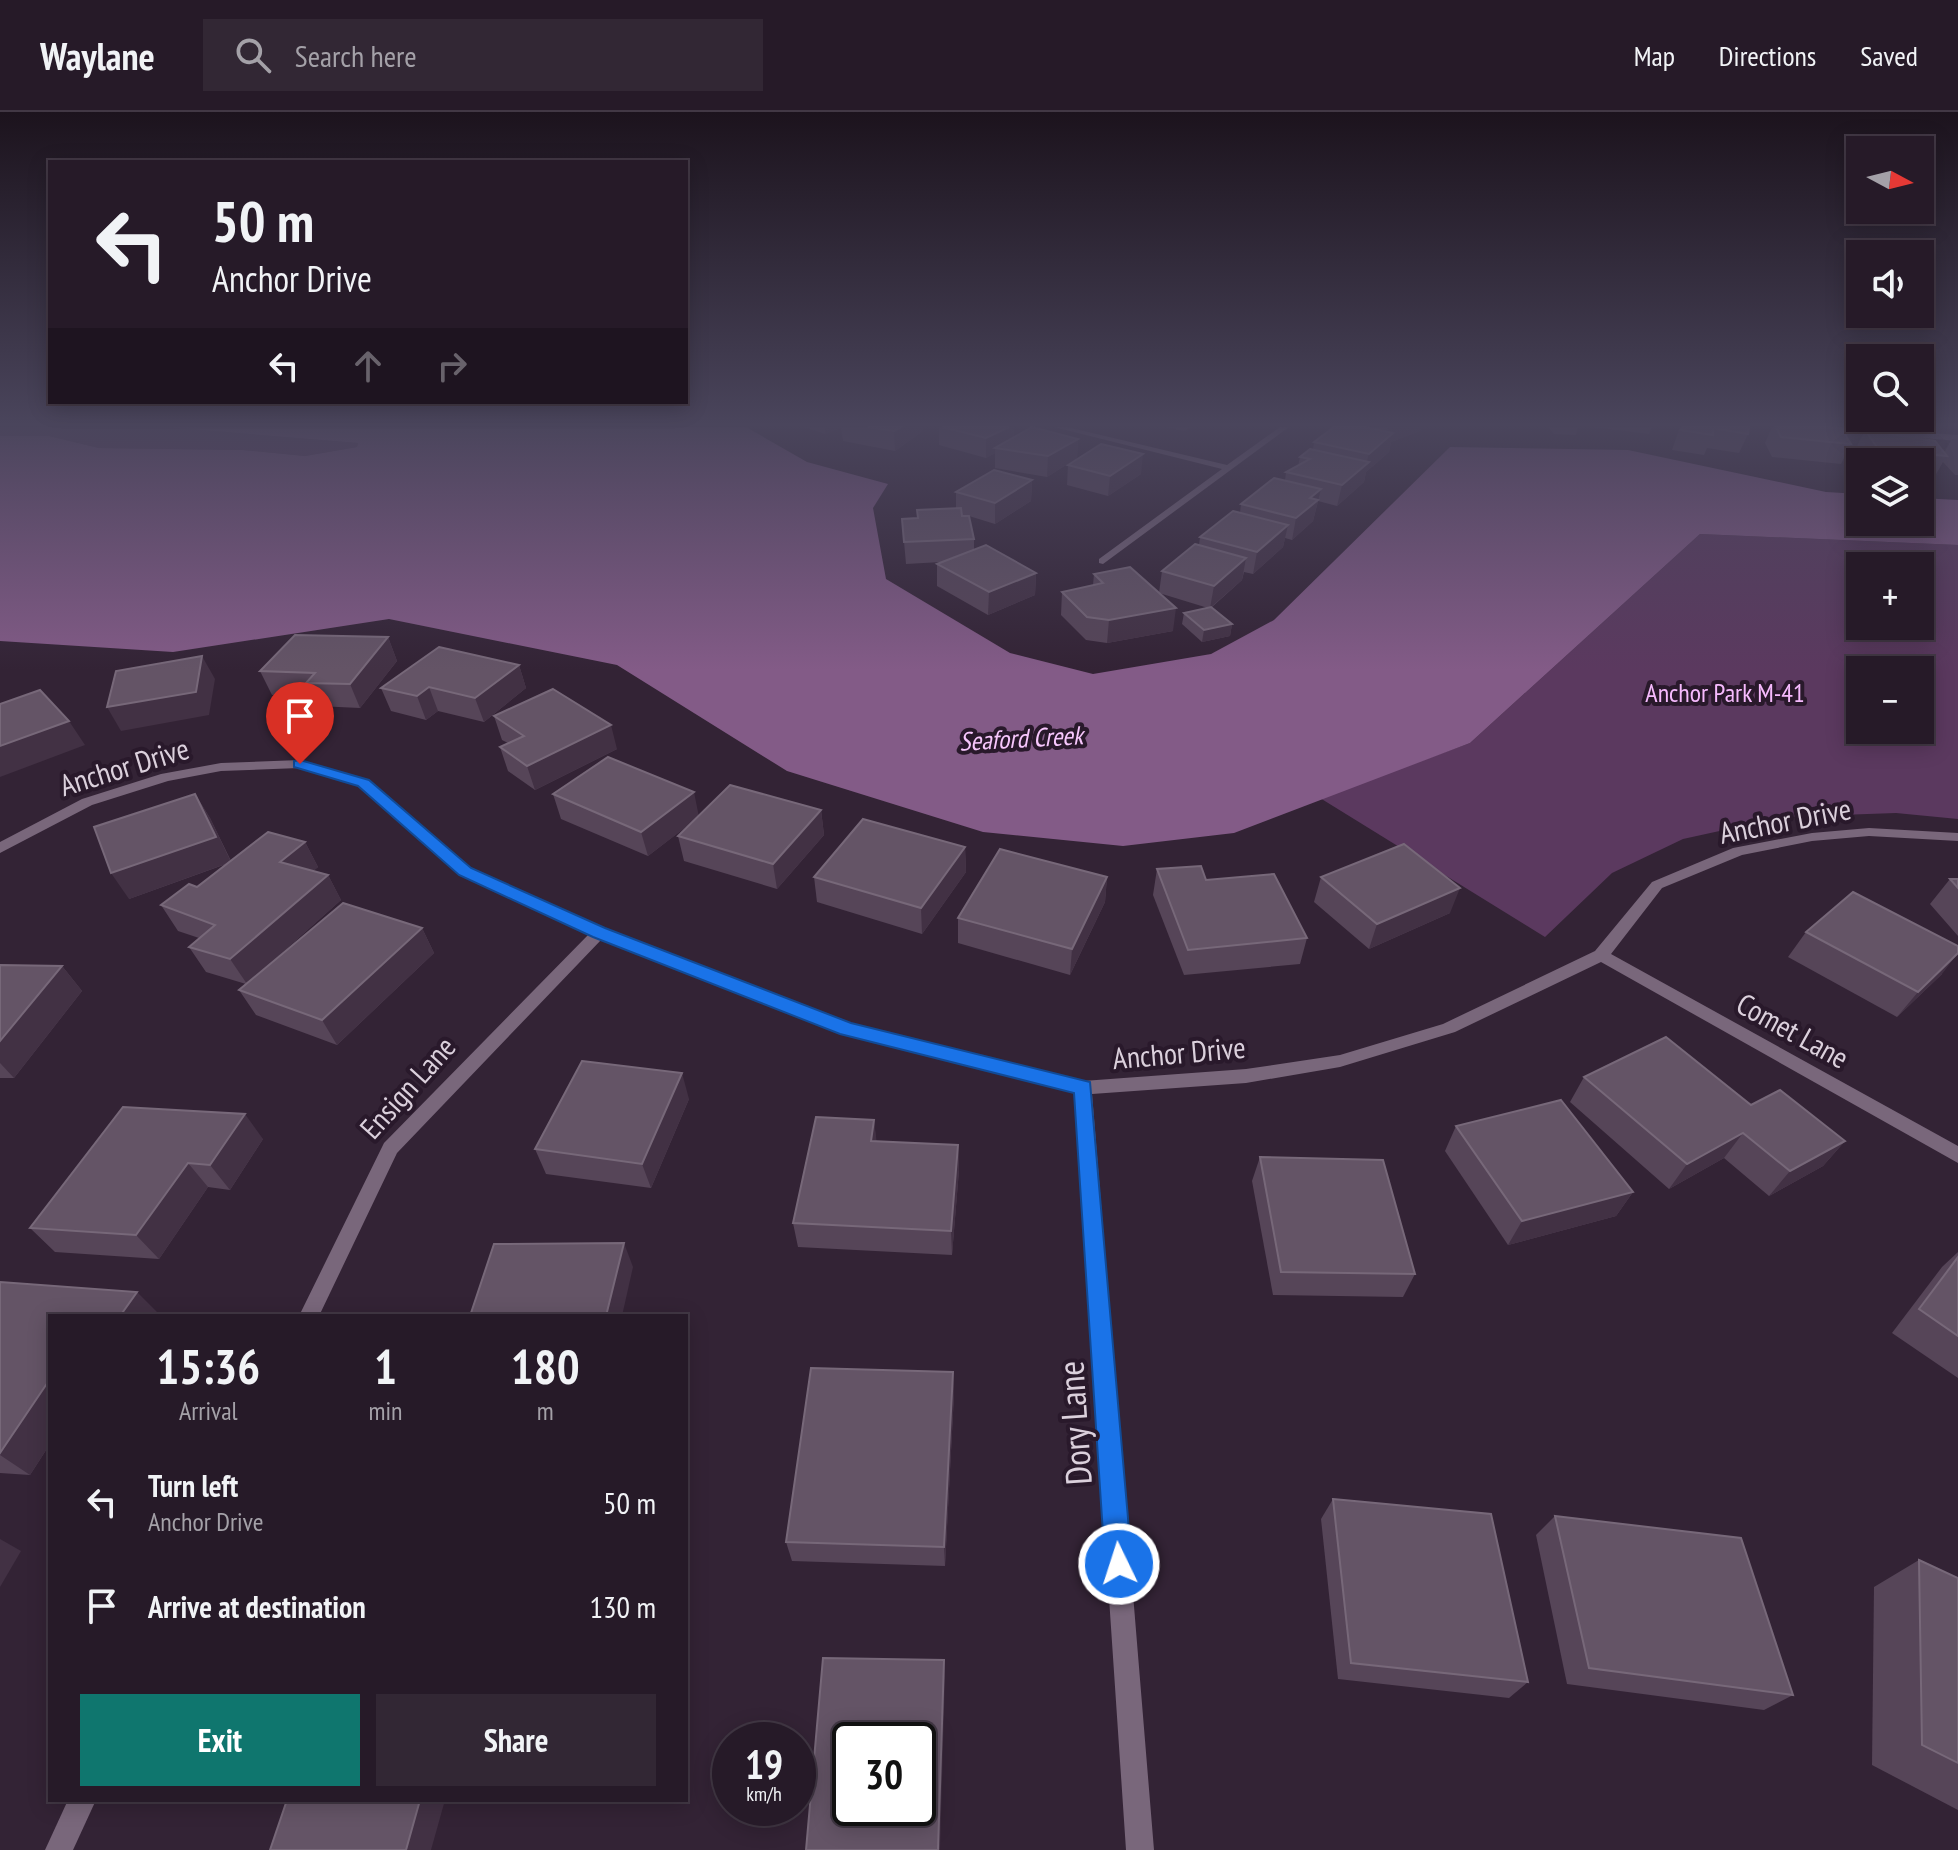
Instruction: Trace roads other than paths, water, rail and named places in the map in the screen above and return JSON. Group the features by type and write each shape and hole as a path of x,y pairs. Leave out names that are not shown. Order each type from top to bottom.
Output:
{"street":[{"path":"1103,561 1174,508"},
{"name":"Anchor Drive","path":"0,849 13,839 87,802 166,777 221,767 300,764 363,783 465,872 599,933 847,1029 1083,1088 1246,1076 1340,1061 1449,1028 1601,955 1657,885 1738,851 1812,837 1869,832 1958,837"},
{"name":"Ensign Lane","path":"310,1314 390,1148 599,933"},
{"name":"Comet Lane","path":"1601,955 1958,1155"},
{"name":"Dory Lane","path":"1083,1088 1140,1850"},
{"path":"59,1850 81,1802"}],"water":[{"name":"Seaford Creek","path":"0,508 873,508 886,579 1010,653 1093,674 1211,654 1274,620 1388,508 1846,508 1846,536 1934,536 1934,508 1958,508 1958,545 1700,534 1470,743 1234,833 1123,846 983,832 787,771 617,665 389,619 173,652 0,641"}],"park label":[{"name":"Anchor Park M-41","path":"1725,692"}]}
